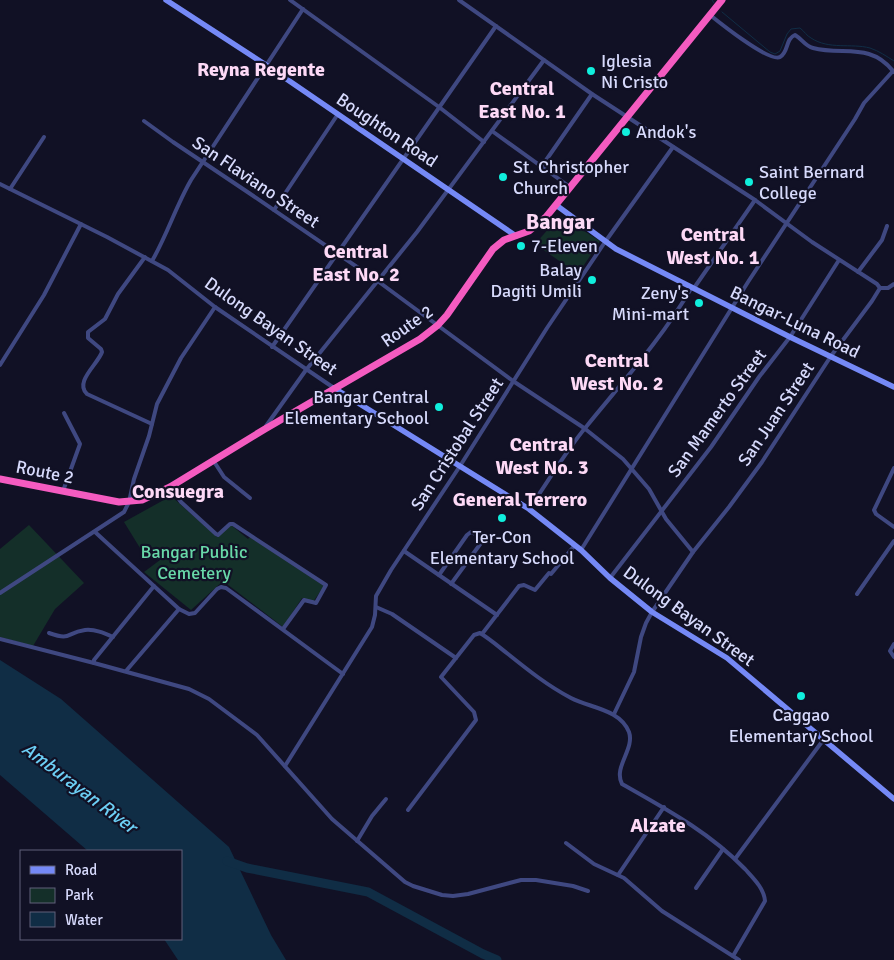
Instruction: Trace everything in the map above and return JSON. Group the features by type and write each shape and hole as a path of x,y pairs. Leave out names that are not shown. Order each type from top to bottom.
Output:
{"highway":[{"name":"Route 2","path":"0,479 119,502 142,500 170,487 264,429 420,339 438,326 454,307 493,249 504,240 536,226 556,205 722,0"}],"main road":[{"name":"Boughton Road","path":"166,0 266,65 516,236"},
{"name":"Bangar-Luna Road","path":"556,205 616,249 894,387"},
{"name":"Dulong Bayan Street","path":"334,388 529,509 581,550 610,578 652,612 721,653 894,800"}],"street":[{"path":"290,0 439,107 484,142"},
{"path":"459,0 592,94 755,200 839,260 877,284 880,288 888,288 894,284"},
{"path":"152,261 168,231 185,190 303,10"},
{"path":"581,550 864,103 894,71 869,53 814,49 806,45 795,35 788,41 783,55 774,58 710,15"},
{"path":"272,347 496,26"},
{"path":"264,429 306,370 379,282 544,60"},
{"path":"542,166 592,94"},
{"path":"274,210 338,114"},
{"name":"San Flaviano Street","path":"144,121 379,282 514,381 584,428 632,467 649,489 662,512 693,552"},
{"path":"492,132 570,187"},
{"path":"10,189 44,137"},
{"name":"San Cristobal Street","path":"285,766 372,627 376,614 375,600 379,590 605,242 673,148"},
{"name":"Dulong Bayan Street","path":"0,184 168,270 215,308 334,388"},
{"path":"529,509 584,428 651,349 755,200"},
{"path":"0,365 48,289 81,224"},
{"path":"858,272 882,240 887,226"},
{"path":"145,257 118,294 105,319 88,332 88,338 102,352 85,378 83,385 84,392 87,394 152,424"},
{"name":"San Mamerto Street","path":"610,578 712,447 759,377 790,337 839,260"},
{"name":"San Juan Street","path":"614,714 634,672 643,632 652,612 693,552 729,508 762,462 831,356 880,288"},
{"path":"0,593 124,512 129,502 134,479 157,404 177,365 215,308"},
{"path":"63,491 80,444 64,413"},
{"path":"213,460 224,477 250,498"},
{"path":"894,468 874,512 894,527"},
{"path":"170,487 181,502 216,534 218,535 230,524 234,524 326,585 316,603 304,600 283,629"},
{"path":"95,532 179,609 189,614 194,614 217,589 221,587 230,590 343,674"},
{"path":"438,575 467,535 471,532 474,533 481,543 451,584"},
{"path":"857,594 894,541"},
{"path":"482,634 519,586 524,585 535,590 575,545"},
{"path":"404,551 497,615"},
{"path":"94,663 94,660 154,586"},
{"path":"376,607 392,614 456,658"},
{"path":"126,671 179,609"},
{"path":"49,633 64,638 91,630 113,637"},
{"path":"408,810 476,720 474,712 441,678 478,632 557,690 586,705 614,714 628,730 630,737 619,774 622,784 694,826 735,859 756,882 764,894 765,901 733,956"},
{"path":"0,639 126,671 189,689 209,698 257,735 332,819 405,882 427,892 442,895 468,894 521,880 557,883 588,891"},
{"path":"894,644 890,651 894,657"},
{"path":"735,859 824,740"},
{"path":"357,841 372,816 386,799"},
{"path":"618,875 664,807"},
{"path":"566,843 594,864 618,875 662,911 739,960"},
{"path":"696,888 723,849"}],"green space":[{"path":"560,216 600,241 578,274 535,244"},
{"name":"Bangar Public Cemetery","path":"171,496 217,537 231,525 248,539 250,537 324,586 313,602 302,598 283,627 223,581 191,610 144,572 160,560 140,548 124,522"},
{"path":"29,525 84,583 55,609 33,646 0,637 0,549"}],"water":[{"name":"Amburayan River","path":"0,660 61,699 229,847 271,935 286,960 178,960 165,940 182,940 182,850 87,850 0,775"}],"waterway":[{"path":"722,12 770,52 775,54 780,51 791,29 800,28 818,42 870,48 894,61"},
{"path":"227,861 247,868 368,892 497,960"}],"place":[{"name":"Iglesia Ni Cristo","path":"591,71"},
{"name":"Andok's","path":"626,132"},
{"name":"St. Christopher Church","path":"503,177"},
{"name":"Saint Bernard College","path":"749,182"},
{"name":"7-Eleven","path":"521,246"},
{"name":"Balay Dagiti Umili","path":"592,280"},
{"name":"Zeny's Mini-mart","path":"699,303"},
{"name":"Bangar Central Elementary School","path":"439,407"},
{"name":"Ter-Con Elementary School","path":"502,518"},
{"name":"Caggao Elementary School","path":"801,696"}],"district":[{"name":"Reyna Regente","path":"261,69"},
{"name":"Central East No. 1","path":"522,100"},
{"name":"Bangar","path":"560,221"},
{"name":"Central West No. 1","path":"713,246"},
{"name":"Central East No. 2","path":"356,262"},
{"name":"Central West No. 2","path":"617,372"},
{"name":"Central West No. 3","path":"542,456"},
{"name":"Consuegra","path":"178,491"},
{"name":"General Terrero","path":"520,499"},
{"name":"Alzate","path":"658,825"}]}
